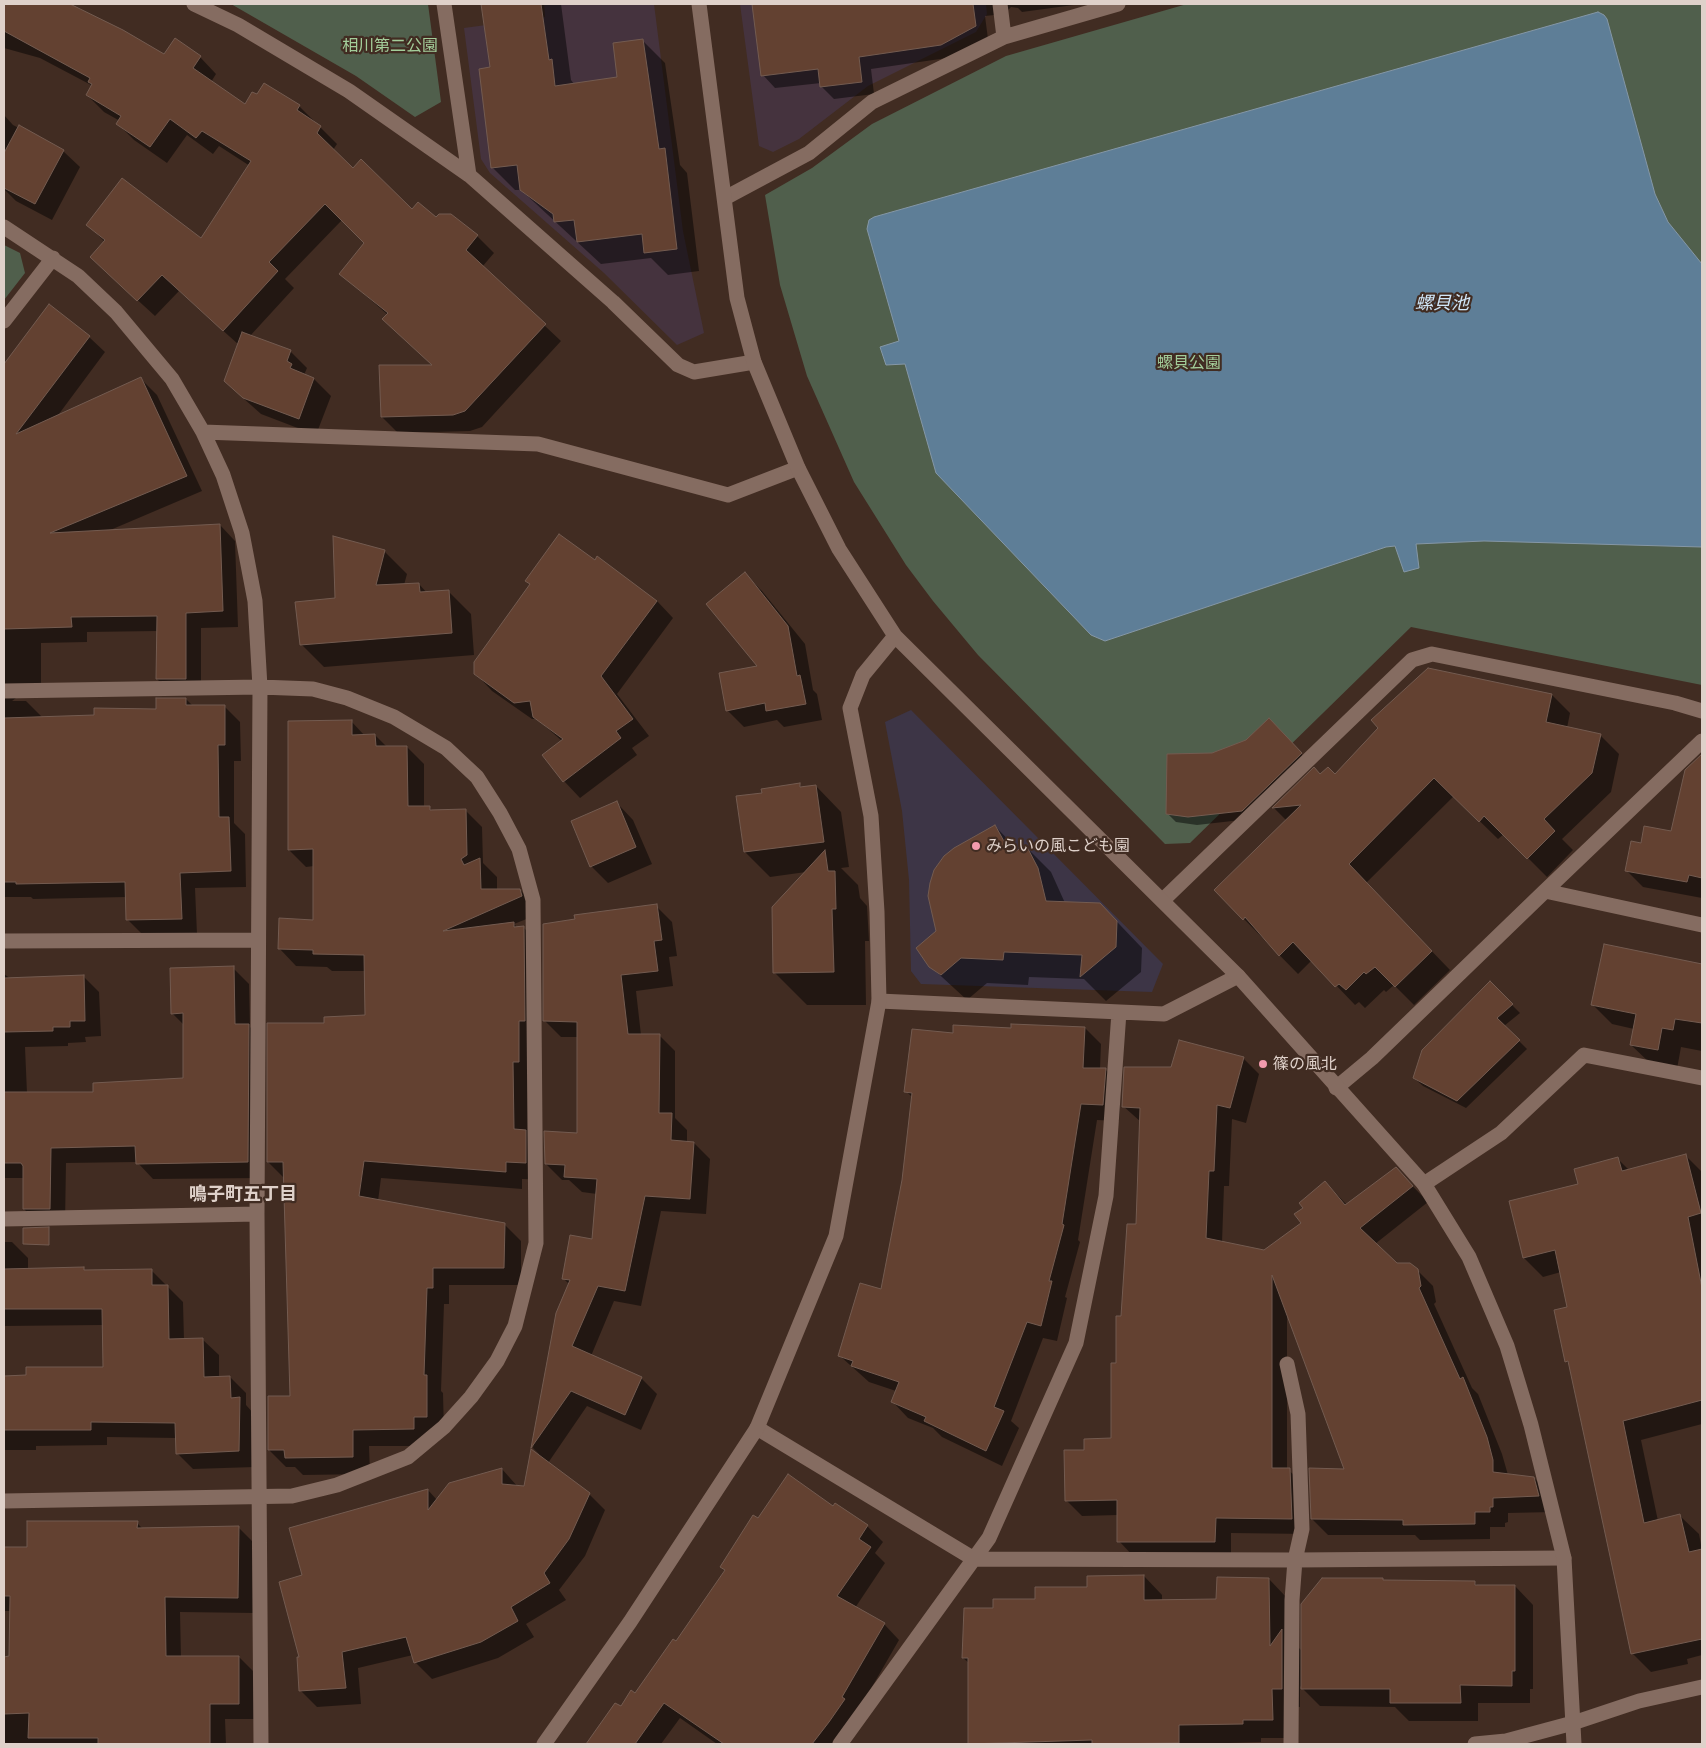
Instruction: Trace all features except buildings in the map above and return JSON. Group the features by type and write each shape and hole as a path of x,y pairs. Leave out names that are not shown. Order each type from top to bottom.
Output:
{"street":[{"path":"194,4 238,25 349,91 469,175 613,302 678,366 694,372 754,362"},
{"path":"444,4 469,175"},
{"path":"699,4 737,298 754,362 798,468 839,549 895,636 1238,976 1336,1088 1424,1184 1469,1257 1507,1346 1531,1425 1564,1558 1568,1670 1574,1744"},
{"path":"1000,4 1004,37"},
{"path":"725,198 808,153 872,102 1004,37 1118,4"},
{"path":"4,227 78,276 116,312 172,380 203,432 223,476 242,533 255,601 260,687 257,1214 260,1744"},
{"path":"4,322 53,258"},
{"path":"203,432 538,444 728,495 798,468"},
{"path":"544,1744 630,1622 757,1428 836,1236 878,1001 878,912 871,816 850,708 863,675 895,636"},
{"path":"1163,900 1412,660 1432,654 1675,703 1702,711"},
{"path":"4,691 260,687 313,689 347,698 394,717 446,748 476,777 500,813 519,850 533,900 536,1243 515,1326 497,1361 471,1397 444,1427 408,1457 337,1485 292,1496 4,1502"},
{"path":"1336,1088 1372,1058 1702,741"},
{"path":"1545,891 1702,925"},
{"path":"4,941 258,940"},
{"path":"878,1001 1164,1014 1238,976"},
{"path":"840,1744 989,1538 1076,1343 1106,1196 1119,1012"},
{"path":"1424,1184 1501,1133 1584,1055 1702,1078"},
{"path":"4,1220 257,1214"},
{"path":"1287,1364 1298,1414 1302,1529 1295,1560 1292,1600 1292,1744"},
{"path":"757,1428 974,1559 1295,1560 1564,1558"},
{"path":"1475,1744 1506,1740 1573,1723 1639,1701 1702,1686"}],"shaded area":[{"path":"544,4 654,4 683,231 704,333 677,345 604,273 490,173 481,159 464,28 545,17"},
{"path":"740,4 986,4 987,14 976,32 868,86 799,139 773,152 759,146"},
{"name":"みらいの風こども園","path":"911,710 1163,964 1152,992 921,984 911,971 909,880 902,811 885,722"}],"green space":[{"name":"相川第二公園","path":"231,4 428,4 441,102 415,117 356,76"},
{"name":"螺貝池","path":"1187,4 1702,4 1702,685 1411,627 1190,843 1165,844 978,655 933,601 906,565 854,482 807,376 780,285 765,195 812,168 872,124 1006,56"},
{"path":"4,245 20,253 25,273 4,300"}],"water":[{"name":"螺貝池","path":"1598,12 1607,19 1655,194 1668,222 1702,264 1702,547 1484,541 1416,544 1419,568 1404,572 1395,546 1386,547 1105,641 1091,635 936,473 905,364 886,365 880,347 899,341 867,229 869,220 874,217"}],"place":[{"name":"みらいの風こども園","path":"976,846"},
{"name":"篠の風北","path":"1263,1064"}],"district":[{"name":"鳴子町五丁目","path":"243,1194"}],"park label":[{"name":"螺貝公園","path":"1189,363"}]}
